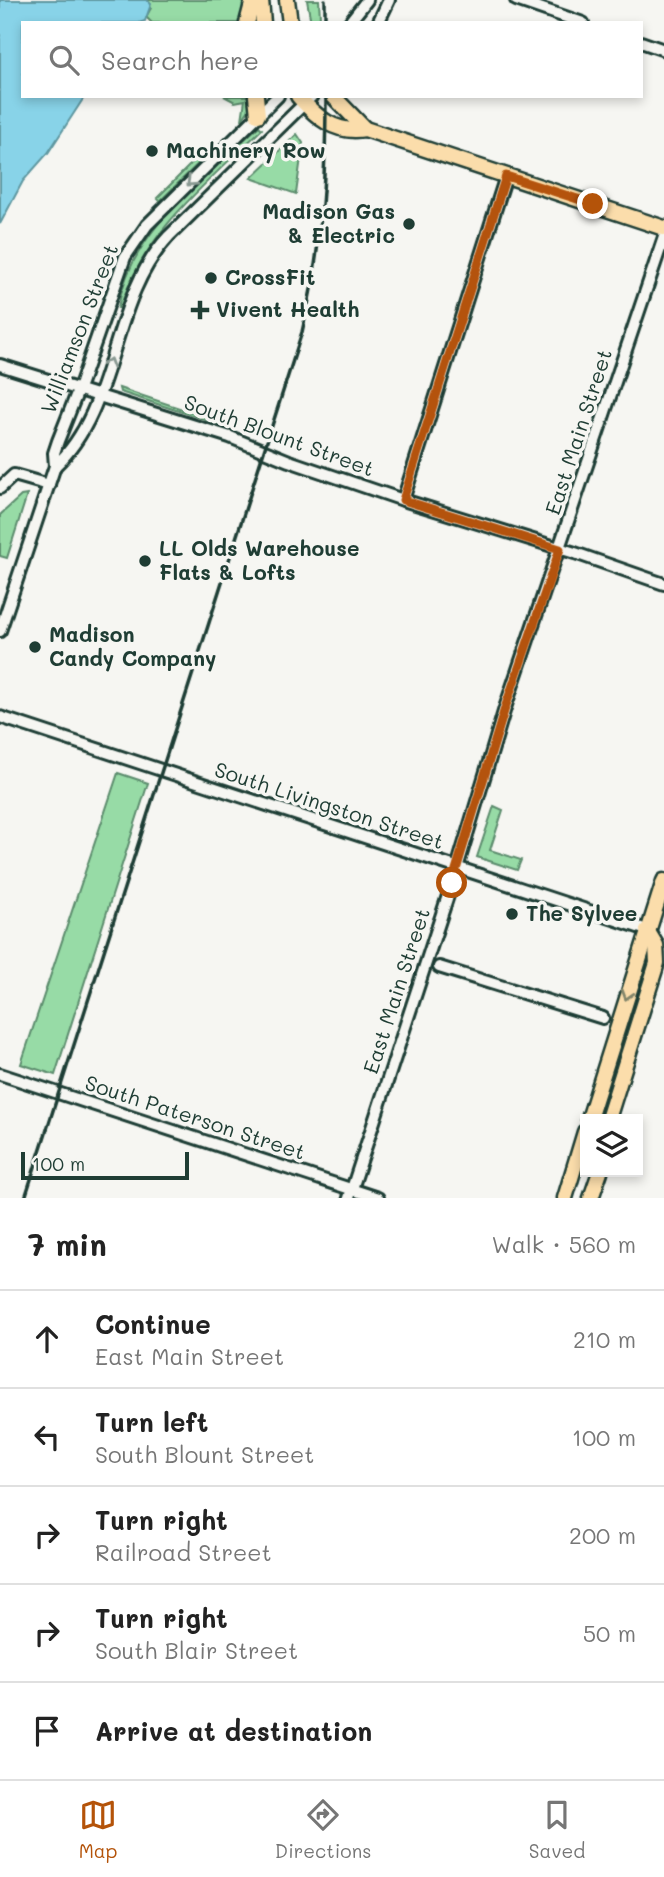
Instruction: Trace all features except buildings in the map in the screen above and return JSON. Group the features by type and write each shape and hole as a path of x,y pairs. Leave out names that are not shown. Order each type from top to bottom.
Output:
{"main road":[{"path":"248,21 253,0"},
{"path":"261,0 263,21"},
{"path":"287,0 290,21"},
{"path":"256,98 258,115"},
{"path":"335,98 365,129"},
{"path":"305,99 320,119 339,129 365,129 664,228"},
{"path":"591,1114 664,881"},
{"path":"610,1114 657,963 656,944 647,930"},
{"path":"618,1114 664,975"},
{"path":"565,1198 580,1148"},
{"path":"591,1198 597,1177"}],"street":[{"path":"350,21 366,0"},
{"path":"379,21 389,0"},
{"path":"516,0 577,21"},
{"path":"643,43 664,50"},
{"name":"Williamson Street","path":"0,631 55,466 54,453 115,281 138,235 276,98"},
{"name":"Williamson Street","path":"55,466 72,446 98,397 132,293 152,256 305,99"},
{"path":"403,500 506,176"},
{"name":"East Main Street","path":"350,1194 457,868 505,708 664,237"},
{"name":"South Blount Street","path":"0,365 230,437 289,461 403,500 664,584"},
{"path":"0,488 14,475 49,485"},
{"name":"South Livingston Street","path":"0,717 647,930"},
{"path":"439,967 603,1018"},
{"name":"South Paterson Street","path":"0,1074 350,1194 378,1198"}],"green space":[{"path":"147,0 243,0 242,21 150,21 146,17 151,8"},
{"path":"307,0 319,0 320,18 311,21"},
{"path":"228,98 251,98 250,108 242,120 245,100 235,102"},
{"path":"259,126 262,129 179,210 161,232 145,255 118,308 125,280 154,229 194,185"},
{"path":"297,134 303,143 296,194 251,178"},
{"path":"208,147 211,151 160,201 157,198"},
{"path":"119,388 231,425 219,424 120,392"},
{"path":"27,495 7,558 0,556 0,515 21,496"},
{"path":"118,773 148,783 55,1075 21,1064"},
{"path":"494,806 503,810 490,850 521,860 517,870 477,857"}],"water":[{"path":"0,0 147,0 151,4 145,21 21,21 21,98 84,98 48,153 23,181 0,224"}],"railway":[{"path":"325,0 325,21"},
{"path":"25,1198 302,332 314,273 321,215 326,98"}],"place":[{"name":"Machinery Row","path":"152,151"},
{"name":"Madison Gas & Electric","path":"409,224"},
{"name":"CrossFit","path":"211,278"},
{"name":"Vivent Health","path":"200,310"},
{"name":"LL Olds Warehouse Flats & Lofts","path":"145,561"},
{"name":"Madison Candy Company","path":"35,647"},
{"name":"The Sylvee","path":"512,914"}],"route":[{"path":"452,883 505,708 560,549 403,500 506,176 593,204"}]}
